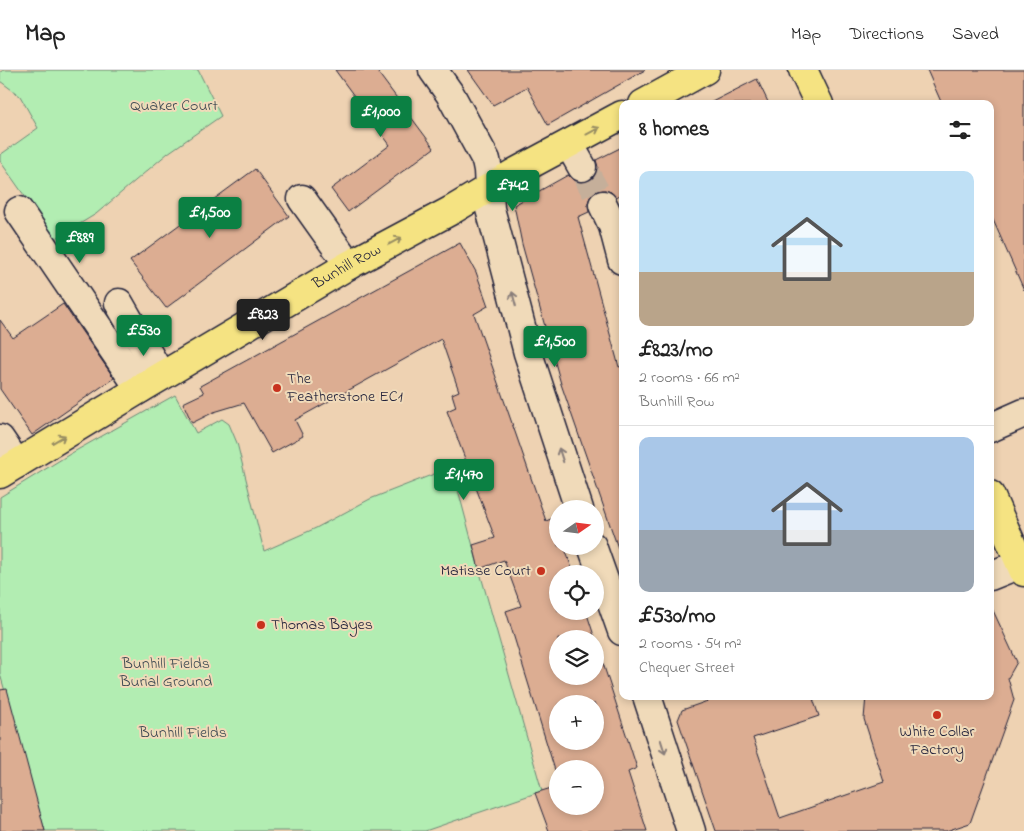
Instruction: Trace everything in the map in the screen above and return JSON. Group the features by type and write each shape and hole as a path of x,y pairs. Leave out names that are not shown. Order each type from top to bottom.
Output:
{"main road":[{"path":"650,100 705,70"},
{"path":"803,70 816,100"},
{"name":"Bunhill Row","path":"9,469 151,382 349,265 452,210 488,187 576,155 619,118"},
{"path":"994,504 1022,568"}],"street":[{"path":"433,70 450,94 482,151 488,170 491,214 528,353 576,500"},
{"path":"302,199 349,265"},
{"path":"603,205 613,226 619,249"},
{"path":"19,211 151,382"},
{"path":"107,300 151,382"},
{"path":"994,426 1024,413"},
{"path":"0,439 9,469"},
{"path":"595,555 619,622"},
{"path":"994,575 1022,568"},
{"path":"653,700 691,831"}],"green space":[{"name":"Quaker Court","path":"4,70 198,70 221,116 168,153 96,214 55,239 0,161 0,155 38,128 20,96 0,81 0,72"},
{"name":"Bunhill Fields Burial Ground","path":"175,395 196,433 222,419 229,424 237,443 264,551 316,528 370,499 452,467 542,791 425,831 45,831 0,674 0,497 70,454"}],"building":[{"path":"335,70 376,70 434,148 348,212 331,189 390,145"},
{"path":"468,70 645,70 548,125 527,87 493,105"},
{"path":"927,70 1024,70 1024,290 994,222 994,100 940,100"},
{"path":"757,79 767,100 716,100"},
{"path":"619,148 619,196 616,197 611,192 605,190 596,191 590,197 588,203 589,212 578,217 619,367 619,551 604,508 604,500 601,500 561,384 522,244 514,205 568,175 575,181 582,183 589,181 596,174 598,167 596,160"},
{"path":"255,169 289,216 166,308 130,261"},
{"name":"The Featherstone EC1","path":"460,243 476,272 488,306 474,314 546,521 549,520 549,555 567,555 571,565 549,565 549,620 589,620 592,630 549,630 549,685 604,685 604,666 637,768 628,772 647,831 549,831 535,793 549,789 549,815 604,815 604,760 552,760 506,611 521,606 504,560 479,569 473,545 495,538 447,411 456,407 452,394 459,391 441,339 295,420 303,436 272,453 244,403 214,412 192,423 183,403 204,393 200,386"},
{"path":"63,304 114,378 32,435 0,389 0,320 13,338"},
{"path":"994,613 1017,662 1008,678 1014,700 970,823 946,831 716,831 678,720 682,710 711,700 813,700 819,716 753,738 780,818 884,782 864,719 866,700 994,700"},
{"path":"7,689 45,831 0,831 0,690"}],"tunnel":[{"path":"582,167 603,205"}],"place":[{"name":"The Featherstone EC1","path":"277,388"},
{"name":"Matisse Court","path":"541,571"},
{"name":"Thomas Bayes","path":"261,625"},
{"name":"White Collar Factory","path":"937,715"}],"park label":[{"name":"Bunhill Fields","path":"183,733"}]}
